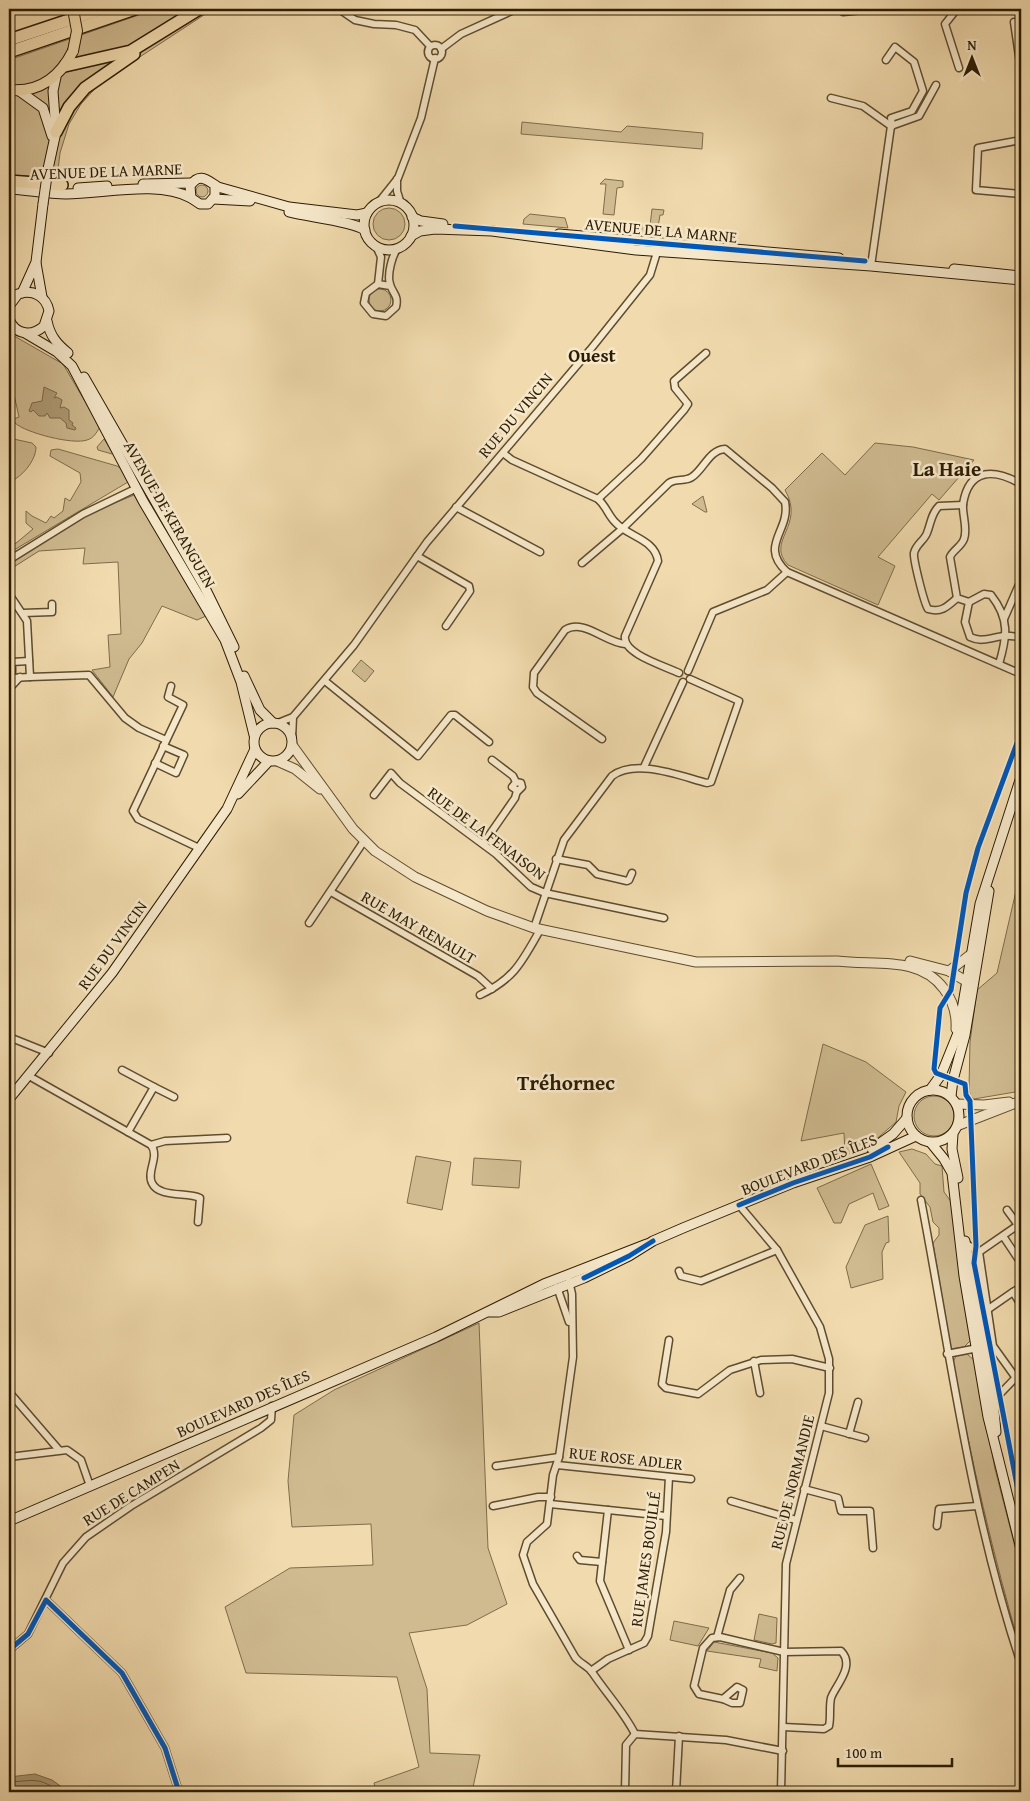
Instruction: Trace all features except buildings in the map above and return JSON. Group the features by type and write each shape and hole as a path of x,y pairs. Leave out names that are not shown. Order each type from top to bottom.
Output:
{"highway":[{"path":"9,40 102,9"},
{"path":"9,52 135,9"},
{"path":"65,66 82,60 115,56 148,42 199,9"},
{"path":"56,132 69,107 85,88 142,50 148,42"},
{"path":"9,181 62,185"}],"main road":[{"path":"13,90 37,87 56,77 65,66 73,51 76,31 73,9"},
{"path":"22,293 36,262 48,169 56,132 54,91 56,77"},
{"path":"13,90 43,108 52,134 51,151"},
{"path":"9,177 62,185 91,187"},
{"path":"203,178 211,180 215,186 216,192 208,204 200,204 191,198 189,190 192,183 203,178"},
{"name":"AVENUE DE LA MARNE","path":"21,190 65,190 91,187 192,183"},
{"path":"215,186 303,209 357,215 368,213 378,203 390,200 401,204 412,217 414,230 411,236 398,248 383,249 371,242 365,230 368,213"},
{"name":"AVENUE DE LA MARNE","path":"9,189 65,194 159,190 178,193 191,198"},
{"path":"213,199 250,201 306,216 353,225 365,230"},
{"name":"AVENUE DE LA MARNE","path":"412,217 434,224 658,247"},
{"name":"AVENUE DE LA MARNE","path":"411,236 420,231 435,229 492,232 1021,276"},
{"name":"AVENUE DE KERANGUEN","path":"36,262 42,297 48,306 47,321 51,336 57,344 72,356 204,586 230,636 246,681 260,710 276,723"},
{"name":"AVENUE DE LA MARNE","path":"871,264 1021,280"},
{"path":"10,301 22,293 32,292 42,297"},
{"name":"AVENUE DE KERANGUEN","path":"9,319 14,328 57,352 72,366 136,488 225,640 241,682 254,735"},
{"path":"25,333 36,332 47,321"},
{"path":"331,800 317,777 302,761 286,728 276,723 262,726 254,735 254,749 258,754 295,768 312,781 331,800 364,841 389,862 487,911 537,929 696,962 837,962 856,958 866,962 907,960 949,971 966,981 970,1000"},
{"path":"273,761 287,755 292,742"},
{"name":"RUE DU VINCIN","path":"9,1099 49,1053 112,974 231,801 254,749"},
{"name":"RUE DU VINCIN","path":"231,801 273,761"},
{"path":"930,1090 941,1075 954,1044 960,1023 980,904 1021,777"},
{"path":"951,1096 953,1080 965,1035 992,871"},
{"path":"949,971 970,955"},
{"path":"882,962 915,968 941,985 955,1010 957,1022 954,1044"},
{"path":"989,1399 990,1387 965,1243 960,1184 952,1150 953,1134 960,1118 957,1104 951,1096 937,1090 930,1090 919,1094 911,1102 907,1118 911,1131 916,1136 931,1143 952,1173 964,1276 989,1399 996,1445 1021,1549"},
{"path":"957,1104 994,1105 1021,1101"},
{"path":"959,1124 1021,1101"},
{"name":"BOULEVARD DES ÎLES","path":"849,1162 886,1140 907,1118"},
{"path":"931,1143 939,1142 953,1134"},
{"name":"BOULEVARD DES ÎLES","path":"9,1521 490,1312 557,1278 647,1244 739,1205 849,1162 870,1157 916,1136"},
{"name":"BOULEVARD DES ÎLES","path":"490,1312 499,1312 557,1290 629,1256 647,1244"}],"street":[{"path":"339,9 355,20 374,24 396,25 415,30 430,46"},
{"path":"440,49 461,34 516,9"},
{"path":"843,12 873,9"},
{"path":"957,9 945,24 959,68"},
{"path":"1014,22 1021,70"},
{"path":"430,46 437,45 440,49 441,54 435,58"},
{"path":"430,46 428,54 435,58"},
{"path":"871,264 892,118 912,111 923,91 914,62 895,47 886,60"},
{"path":"378,203 396,179 421,118 434,70 435,58"},
{"path":"891,126 919,116 936,85"},
{"path":"831,98 863,106 891,126"},
{"path":"1021,140 978,148 976,190 1021,194"},
{"path":"396,179 401,204"},
{"path":"376,246 380,257 378,284"},
{"name":"RUE DU VINCIN","path":"276,723 293,717 354,645 417,556 456,507 650,275 658,247"},
{"path":"390,286 378,284 369,288 364,298 366,308 377,316 386,316 396,307 397,296 390,286 393,258 398,248"},
{"path":"598,499 641,459 684,410 688,404 675,388 674,381 706,353"},
{"path":"582,563 622,529 669,483 675,479 692,477 716,451 725,449 772,488 785,502 786,519 776,538 774,552 778,561 787,572 1021,674"},
{"path":"503,453 512,460 598,499 622,529 652,546 657,553 658,561 625,636 626,644 632,652 679,673 688,671"},
{"path":"957,598 950,557 965,537 963,505 971,483 978,476 988,473 999,475 1021,484"},
{"path":"9,560 83,514 136,488"},
{"path":"957,598 944,609 936,611 928,609 922,598 920,577 914,563 914,553 918,544 926,535 933,512 939,506 963,505"},
{"path":"456,507 540,552"},
{"path":"417,556 469,586 470,591 446,626"},
{"path":"690,679 688,671 713,612 768,590 787,572"},
{"path":"1004,620 1021,580"},
{"path":"9,594 27,621 30,677"},
{"path":"957,598 968,602 984,594 991,595 1004,620 1007,635 999,664"},
{"path":"968,602 965,622 970,637 976,640 989,640 1007,635 1021,637"},
{"path":"22,613 52,612 52,604"},
{"path":"602,739 537,693 533,680 539,666 569,627 581,627 618,644 626,644"},
{"path":"29,661 12,662 12,678 89,675 125,718 184,755 176,773 155,764"},
{"path":"679,673 678,677 682,682"},
{"path":"9,689 20,678"},
{"path":"480,995 507,980 518,967 537,929 545,893 556,859 568,833 607,781 619,772 644,767 706,783 712,782 739,701 690,679 682,682 644,767"},
{"path":"324,681 417,755 451,715 455,715 489,742"},
{"path":"171,686 168,697 183,705 135,806 134,815 199,848"},
{"path":"292,742 293,717"},
{"path":"483,844 515,798 517,791 512,787 516,782 513,776 492,760"},
{"name":"RUE DE LA FENAISON","path":"374,796 392,771 400,784 483,844 531,887 545,893 664,918"},
{"path":"309,923 364,841"},
{"path":"556,859 588,865 597,874 627,880 629,880 632,873"},
{"name":"RUE MAY RENAULT","path":"330,892 478,976 492,989"},
{"path":"9,1037 49,1053"},
{"path":"122,1070 174,1097"},
{"path":"28,1076 151,1145 154,1150 150,1178 153,1186 160,1191 200,1198 198,1222"},
{"path":"128,1132 154,1087"},
{"path":"151,1145 165,1141 227,1138"},
{"path":"921,1200 947,1354 976,1506 1021,1664"},
{"name":"RUE DE NORMANDIE","path":"739,1205 777,1250 820,1327 827,1347 830,1368 829,1393 786,1564 781,1792"},
{"path":"968,1263 977,1257 978,1252 1020,1224 1007,1210"},
{"path":"1003,1236 1021,1263"},
{"path":"965,1243 978,1252 993,1346 1016,1378"},
{"path":"679,1272 681,1276 701,1281 777,1250"},
{"path":"567,1274 570,1284 573,1357 559,1457 546,1526 527,1542 523,1555 533,1584 574,1657 580,1664 592,1671 594,1679 618,1706 635,1734"},
{"path":"557,1278 557,1290 571,1325"},
{"path":"987,1310 1021,1286"},
{"path":"1013,1292 1021,1305"},
{"path":"669,1340 661,1378 662,1384 666,1388 698,1394 730,1370 754,1361 792,1360 830,1368"},
{"path":"947,1354 978,1348"},
{"path":"754,1361 760,1393"},
{"path":"989,1399 1003,1392 1021,1372"},
{"path":"990,1387 1003,1392"},
{"path":"9,1392 59,1450"},
{"path":"849,1434 858,1402"},
{"name":"RUE DE CAMPEN","path":"9,1650 28,1634 63,1563 86,1537 131,1506 261,1428 270,1420 272,1406"},
{"path":"821,1426 865,1438"},
{"path":"9,1457 67,1450 81,1460 90,1486"},
{"path":"496,1466 559,1457"},
{"name":"RUE ROSE ADLER","path":"557,1465 691,1479"},
{"name":"RUE JAMES BOUILLÉ","path":"592,1671 608,1659 644,1643 648,1636 659,1580 670,1477"},
{"path":"804,1489 838,1498 841,1511 870,1511 873,1548"},
{"path":"494,1506 538,1497 550,1501 608,1510 666,1516"},
{"path":"731,1501 796,1520"},
{"path":"937,1526 939,1509 976,1506"},
{"path":"608,1510 600,1581 629,1650"},
{"path":"577,1556 580,1560 602,1562"},
{"path":"717,1638 730,1590 740,1578"},
{"path":"46,1600 122,1673 165,1748 179,1792"},
{"path":"723,1699 699,1694 694,1686 704,1648 710,1640 717,1638 784,1652 838,1650 845,1657 843,1680 831,1699 828,1727 783,1727"},
{"path":"635,1734 726,1740 782,1751"},
{"path":"625,1792 626,1745 635,1734"},
{"path":"676,1792 679,1736"}],"shaded area":[{"path":"156,9 213,9 100,83 81,104 69,124 60,153 57,178 24,176 15,184 9,184 9,60"},
{"path":"522,122 621,132 627,126 703,133 702,149 521,134"},
{"path":"605,179 623,181 623,187 617,188 614,215 603,214 606,184 600,184"},
{"path":"200,185 204,185 208,191 204,197 200,197 196,193 196,189"},
{"path":"389,208 401,212 405,224 401,236 389,240 377,236 373,224 377,212"},
{"path":"652,209 664,210 663,215 660,215 658,227 661,229 658,236 622,232 626,224 650,226"},
{"path":"530,214 565,218 568,228 523,224 524,219"},
{"path":"591,220 614,223 617,227 614,232 591,230"},
{"path":"380,289 388,292 391,300 388,308 380,311 372,308 369,300 372,292"},
{"path":"9,333 63,364 100,427 95,435 87,440 71,441 29,431 15,423 14,419 19,417 9,372"},
{"path":"9,438 32,443 36,447 31,463 18,477 9,482"},
{"path":"104,439 112,454 98,450 97,447"},
{"path":"875,443 913,447 974,460 939,500 932,494 878,557 895,566 878,605 788,565 782,556 781,548 791,514 790,503 785,490 822,453 845,475"},
{"path":"58,449 117,466 122,469 128,482 9,553 9,549 33,529 26,523 26,511 46,523 51,516 54,518 63,511 65,498 70,501 81,482 80,473 50,456 51,450"},
{"path":"134,495 206,616 197,620 162,606 142,643 129,659 113,697 92,670 110,667 108,635 121,634 118,562 83,564 85,548 39,551 9,570 9,563 88,514"},
{"path":"703,496 707,512 692,504"},
{"path":"361,660 374,671 365,682 352,671"},
{"path":"1019,888 1021,889 1021,1091 974,1099 970,1095 969,1088 970,1042 977,990 997,973 1016,891"},
{"path":"823,1044 866,1062 906,1092 899,1106 896,1122 873,1142 845,1156 844,1133 801,1141"},
{"path":"938,1096 945,1099 951,1105 954,1116 953,1124 945,1133 938,1136 930,1136 923,1133 915,1124 914,1112 917,1105 926,1097"},
{"path":"912,1149 926,1154 935,1164 942,1166 944,1192 952,1203 971,1340 964,1347 951,1349 933,1243 939,1235 939,1228 933,1222 930,1207 920,1194 920,1183 899,1152"},
{"path":"416,1156 451,1162 442,1210 407,1203"},
{"path":"474,1158 521,1161 519,1188 472,1185"},
{"path":"871,1164 889,1206 879,1210 873,1193 849,1204 841,1223 834,1223 817,1188"},
{"path":"888,1216 889,1242 886,1243 882,1252 883,1279 851,1288 846,1267 865,1225"},
{"path":"479,1323 488,1548 507,1604 467,1625 409,1633 427,1689 430,1753 480,1755 472,1792 376,1792 374,1783 419,1767 397,1677 246,1673 225,1607 290,1568 373,1565 371,1524 292,1527 288,1481 294,1415 334,1390"},
{"path":"967,1354 975,1361 995,1469 1021,1570 1021,1651 983,1507 953,1362 956,1356"},
{"path":"759,1614 777,1618 776,1643 772,1644 754,1640"},
{"path":"674,1621 709,1628 698,1646 670,1640"},
{"path":"714,1642 772,1653 778,1658 777,1671 759,1667 761,1659 707,1651"}],"water":[{"path":"44,387 57,393 54,398 57,397 62,400 60,408 64,407 69,410 69,420 76,428 75,430 67,428 66,423 60,418 50,418 47,413 45,416 39,416 33,410 29,411 32,403 42,401"},
{"path":"35,1774 52,1780 69,1792 9,1792 9,1777"}],"cycle path":[{"path":"455,226 865,261"},
{"path":"1021,732 978,848 966,893 951,990 940,1008 934,1069 936,1073 965,1084 966,1095 970,1101 976,1246 974,1263 1021,1506"},
{"path":"739,1205 793,1183 870,1157 888,1147"},
{"path":"584,1278 629,1256 653,1241"},
{"path":"9,1650 28,1634 46,1600 122,1673 165,1748 179,1792"}],"district":[{"name":"Ouest","path":"592,355"},
{"name":"La Haie","path":"947,469"},
{"name":"Tréhornec","path":"566,1083"}]}
